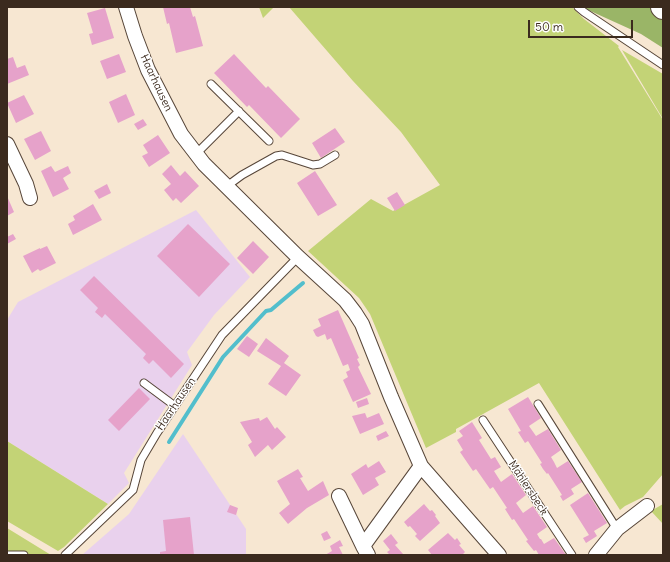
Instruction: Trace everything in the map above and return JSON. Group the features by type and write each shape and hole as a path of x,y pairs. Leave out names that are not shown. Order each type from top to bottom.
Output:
{"street":[{"name":"Haarhausen","path":"126,7 135,36 152,77 181,134 204,164 298,257 345,300 362,324 391,397 421,466 499,555"},
{"path":"7,144 26,184 30,198"},
{"path":"365,550 421,466"},
{"path":"340,496 365,550"},
{"path":"598,554 617,529 647,506"}],"lane":[{"path":"578,7 663,65"},
{"path":"211,84 270,141"},
{"path":"196,154 239,111"},
{"path":"227,186 276,156 282,155 313,165 320,164 335,156"},
{"name":"Haarhausen","path":"65,555 133,490 141,460 156,432 222,335 298,257"},
{"path":"144,383 175,406"},
{"path":"538,404 617,529"},
{"name":"Mählersbeck","path":"483,420 572,555"},
{"path":"7,555 24,555"}],"shaded area":[{"path":"196,210 250,277 214,315 187,352 192,365 124,473 129,483 108,504 7,441 7,320 18,302"},
{"path":"183,434 246,529 246,555 82,555 129,514"}],"green space":[{"path":"259,7 274,7 263,18"},
{"path":"289,7 572,7 584,19 619,46 618,47 663,120 663,474 643,497 620,510 539,383 456,429 456,432 426,448 370,314 359,298 308,251 371,199 393,211 440,185 401,132 353,81"},
{"path":"583,7 650,7 663,15 663,48 641,34"},
{"path":"622,50 663,74 663,119"},
{"path":"7,441 108,504 58,551 7,521"},
{"path":"663,504 663,524 651,511"},
{"path":"7,528 51,555 7,555"}],"building":[{"path":"163,7 190,7 193,17 195,16 203,46 176,53 169,23 167,24"},
{"path":"105,8 114,38 92,45 89,34 93,33 87,13"},
{"path":"119,54 126,72 107,79 100,61"},
{"path":"234,54 266,88 268,86 300,119 281,138 249,105 247,107 214,73"},
{"path":"13,57 17,68 25,65 29,75 7,84 7,59"},
{"path":"126,94 135,115 118,123 109,102"},
{"path":"24,95 34,114 16,123 7,103"},
{"path":"143,119 147,125 138,130 134,124"},
{"path":"335,128 345,142 321,158 312,143"},
{"path":"41,131 51,151 35,160 24,139"},
{"path":"158,135 170,153 149,167 142,156 148,153 143,145"},
{"path":"171,165 180,176 185,171 199,186 181,203 176,198 173,201 164,190 171,184 162,174"},
{"path":"51,166 55,172 68,166 71,173 63,178 69,189 53,197 41,171"},
{"path":"315,171 337,205 318,216 297,183"},
{"path":"107,184 111,193 99,199 94,191"},
{"path":"397,192 405,205 395,211 387,198"},
{"path":"7,196 14,212 7,216"},
{"path":"93,204 102,220 73,235 68,224 75,220 73,216"},
{"path":"188,224 230,264 199,297 157,256"},
{"path":"13,234 16,239 7,244 7,237"},
{"path":"253,241 269,257 253,274 237,258"},
{"path":"47,246 56,263 40,271 38,269 32,273 23,256"},
{"path":"94,276 184,364 171,378 153,360 149,364 143,358 146,354 105,314 102,318 95,312 98,308 80,290"},
{"path":"338,310 359,358 357,359 360,365 358,367 371,394 353,402 343,380 348,377 346,372 350,370 348,364 343,366 331,338 327,340 325,334 318,337 313,330 321,326 318,319"},
{"path":"247,336 258,344 249,357 237,349"},
{"path":"266,338 289,356 284,363 301,375 286,396 268,384 281,366 257,351"},
{"path":"139,388 150,399 119,431 108,420"},
{"path":"528,397 541,418 529,426 536,436 548,429 561,450 551,457 557,468 568,461 582,482 571,489 574,494 563,501 560,496 562,495 548,473 547,474 543,469 540,464 542,463 528,441 525,443 518,432 521,431 508,409"},
{"path":"367,398 369,404 358,408 356,402"},
{"path":"365,413 367,418 379,413 384,424 360,434 352,416"},
{"path":"267,417 275,429 277,427 286,437 272,450 268,445 255,457 248,445 252,442 240,422 259,418 260,421"},
{"path":"472,422 482,438 479,440 491,459 495,457 501,467 494,471 501,482 512,474 526,495 516,503 523,513 533,506 547,527 537,534 540,539 544,544 554,538 566,555 539,555 536,550 534,551 526,541 528,540 514,519 512,520 505,509 507,508 493,487 490,489 476,469 473,471 460,452 463,450 457,440 463,436 459,431"},
{"path":"386,431 389,436 378,441 376,436"},
{"path":"379,461 386,472 375,478 379,485 363,495 351,474 366,464 368,468"},
{"path":"298,469 303,477 300,478 308,491 323,481 329,495 307,508 288,524 279,513 290,504 277,481"},
{"path":"588,493 607,523 594,531 597,536 586,543 583,538 589,535 570,505"},
{"path":"424,504 430,511 432,510 440,523 420,541 415,536 417,534 404,522"},
{"path":"230,505 238,508 236,515 227,512"},
{"path":"190,517 194,555 160,555 160,552 166,551 163,520"},
{"path":"327,531 331,538 324,541 321,534"},
{"path":"448,533 455,540 457,538 461,544 459,545 465,552 462,555 432,555 428,550"},
{"path":"391,534 398,543 395,545 403,554 402,555 390,555 387,552 390,550 383,541"},
{"path":"340,540 343,546 339,547 343,555 325,555 332,551 330,546"}],"waterway":[{"path":"169,442 223,357 266,311 271,310 303,283"}]}
